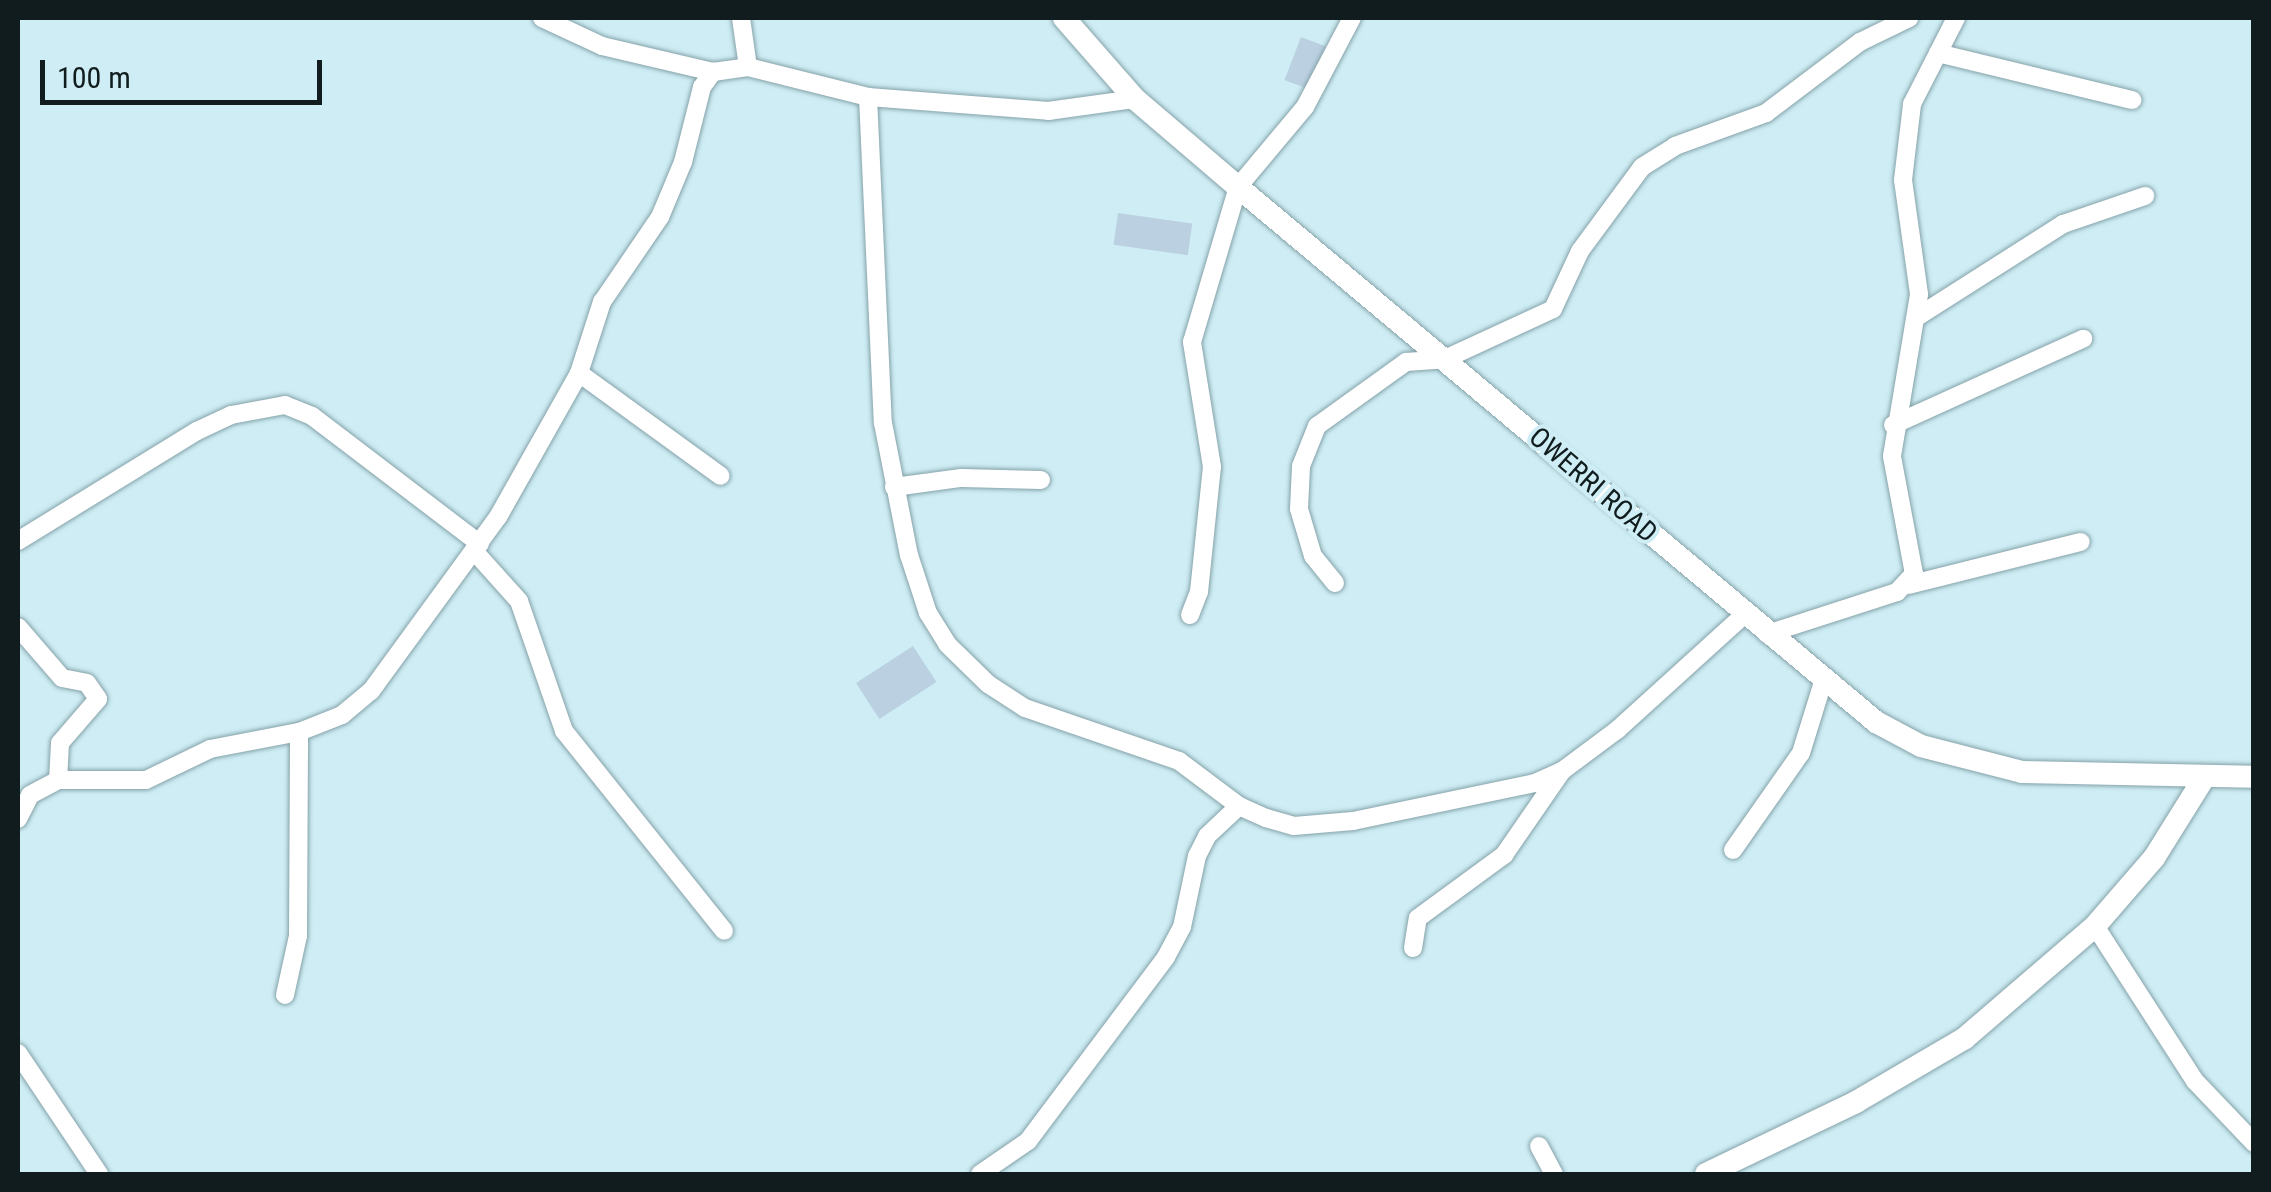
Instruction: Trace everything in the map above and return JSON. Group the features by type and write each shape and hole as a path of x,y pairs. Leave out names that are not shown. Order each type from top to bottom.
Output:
{"main road":[{"name":"OWERRI ROAD","path":"1064,18 1136,99 1238,188 1445,359 1822,682 1906,738 1974,764 2022,772 2254,777"},
{"path":"1706,1174 1856,1102 1965,1038 2095,926 2154,858 2204,778"}],"street":[{"path":"542,18 585,40 713,72 748,66 868,97 1048,111 1136,99"},
{"path":"742,18 748,66"},
{"path":"1190,615 1199,592 1212,467 1192,342 1238,188 1305,107 1352,18"},
{"path":"1336,583 1313,556 1300,509 1301,466 1317,426 1406,362 1445,359 1554,309 1580,251 1642,167 1675,146 1766,113 1860,42 1908,18"},
{"path":"1908,585 1914,574 1892,456 1893,425 1916,317 1902,180 1912,104 1956,18"},
{"path":"1938,54 2132,100"},
{"path":"18,819 24,790 58,780 125,784 210,750 300,732 342,715 372,691 478,548 579,373 602,302 660,216 683,162 702,87 713,72"},
{"path":"868,97 878,200 883,423 894,487 928,614 970,668 1025,708 1179,761 1239,806 1294,826 1354,821 1535,783 1562,770 1617,730 1744,614"},
{"path":"1916,317 2062,224 2145,196"},
{"path":"1893,425 2083,339"},
{"path":"579,373 721,476"},
{"path":"18,541 198,431 232,416 285,405 312,416 478,548 519,600 564,730 724,931"},
{"path":"894,487 962,478 1041,480"},
{"path":"1767,634 1908,585 2081,542"},
{"path":"18,627 62,678 88,683 98,699 60,743 58,780"},
{"path":"1733,850 1800,754 1822,682"},
{"path":"285,995 298,936 300,732"},
{"path":"1412,948 1418,918 1504,855 1562,770"},
{"path":"980,1174 1028,1142 1166,957 1182,927 1197,856 1207,836 1239,806"},
{"path":"2095,926 2195,1081 2254,1143"},
{"path":"18,1054 99,1174"},
{"path":"1539,1146 1554,1174"}],"building":[{"path":"1301,37 1330,48 1313,91 1285,80"},
{"path":"1118,213 1192,223 1188,255 1114,245"},
{"path":"913,646 936,682 879,719 856,683"}]}
